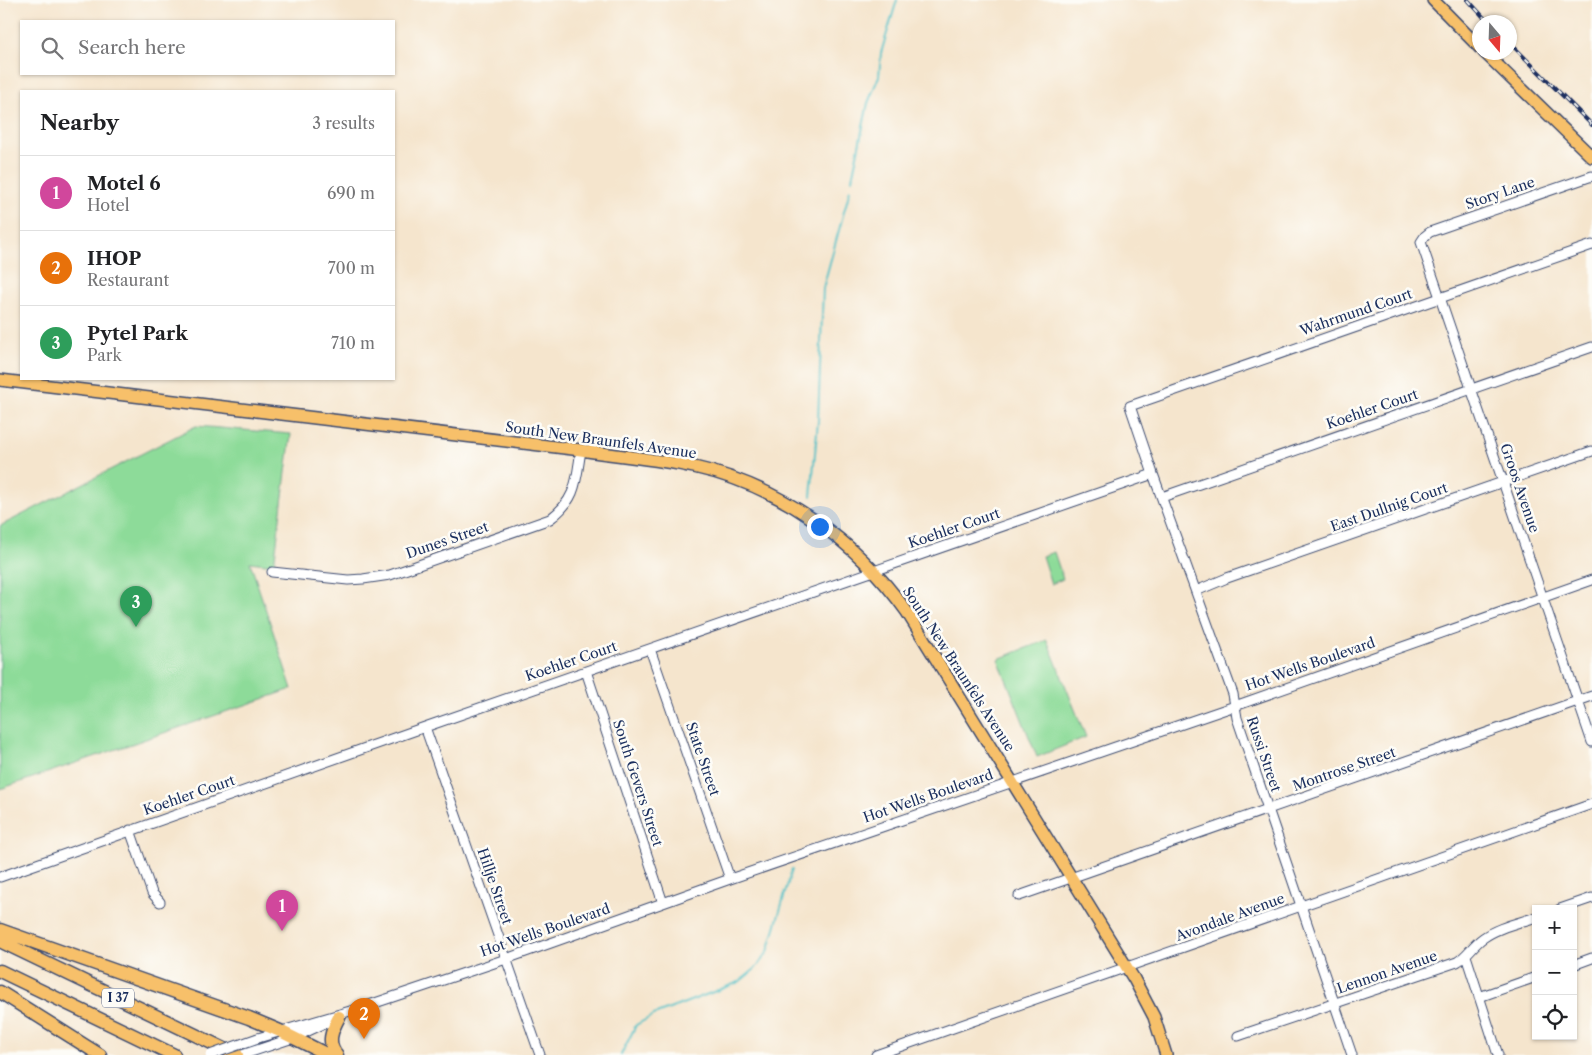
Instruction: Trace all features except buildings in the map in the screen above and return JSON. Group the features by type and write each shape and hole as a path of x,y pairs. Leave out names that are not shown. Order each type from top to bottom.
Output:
{"highway":[{"path":"0,930 230,1011 280,1031 328,1055"},
{"name":"I 37","path":"0,941 237,1055"},
{"name":"I 37","path":"0,971 174,1055"},
{"path":"0,992 97,1053"},
{"path":"337,1055 332,1050 330,1042 339,1017"}],"main road":[{"path":"1433,0 1472,40"},
{"path":"1492,60 1592,157"},
{"name":"South New Braunfels Avenue","path":"0,380 581,450 694,467 729,477 762,490 794,506 824,526 873,571 907,612 1127,968 1154,1017 1166,1055"}],"street":[{"name":"Story Lane","path":"1421,242 1430,232 1592,176"},
{"name":"Groos Avenue","path":"1421,242 1592,742"},
{"name":"Wahrmund Court","path":"1130,406 1592,245"},
{"name":"Koehler Court","path":"1162,497 1592,348"},
{"name":"Russi Street","path":"1130,406 1233,694 1237,718 1352,1055"},
{"name":"Dunes Street","path":"272,572 348,580 390,575 550,519 559,512 571,497 575,488 581,450"},
{"name":"East Dullnig Court","path":"1196,591 1227,578 1592,451"},
{"name":"Koehler Court","path":"0,877 1153,474"},
{"name":"Hot Wells Boulevard","path":"210,1055 280,1031 357,1009 506,959 730,879 1235,706 1592,580"},
{"name":"State Street","path":"650,649 730,879"},
{"name":"South Gevers Street","path":"586,671 663,903"},
{"name":"Montrose Street","path":"1019,896 1592,696"},
{"name":"Hillje Street","path":"425,727 540,1055"},
{"name":"Avondale Avenue","path":"876,1055 1592,804"},
{"path":"130,830 152,893 160,902"},
{"path":"1572,905 1592,898"},
{"name":"Lennon Avenue","path":"1238,1036 1456,962 1466,956 1479,941 1490,934 1532,918"},
{"path":"1466,956 1495,1054"},
{"path":"1577,964 1592,958"},
{"path":"1479,997 1532,979"},
{"name":"Hot Wells Boulevard","path":"242,1055 293,1038 357,1009"}],"green space":[{"path":"196,426 291,434 274,565 250,562 292,689 0,789 0,526"},
{"path":"1054,552 1063,579 1051,584 1042,556"},
{"path":"1047,640 1086,737 1037,757 998,659"}],"waterway":[{"path":"852,179 868,103 879,76 881,53 897,0"},
{"path":"811,496 818,421 823,288 850,190"},
{"path":"621,1055 636,1025 654,1015 739,982 755,969 768,952 792,869"}],"railway":[{"path":"1468,0 1482,15"},
{"path":"1517,50 1592,125"}],"place":[{"name":"Pytel Park","path":"136,627"},
{"name":"Motel 6","path":"282,931"},
{"name":"IHOP","path":"364,1039"}]}
